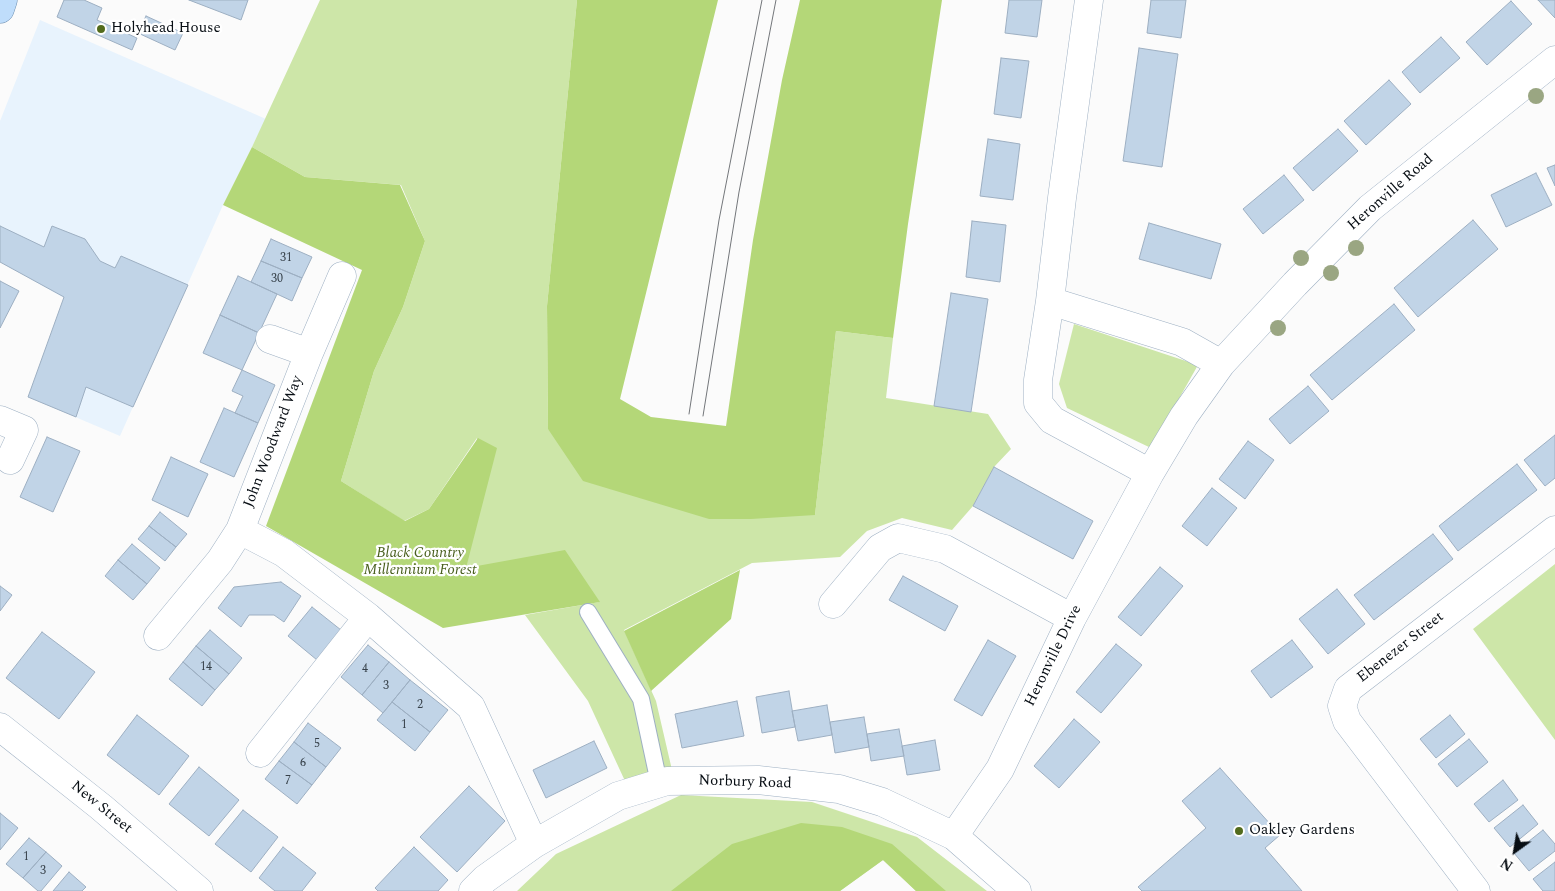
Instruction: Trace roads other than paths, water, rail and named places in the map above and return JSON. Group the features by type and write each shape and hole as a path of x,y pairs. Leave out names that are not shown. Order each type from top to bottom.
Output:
{"main road":[{"path":"0,9 3,0"}],"street":[{"path":"1089,0 1038,380 1038,402 1052,420 1150,473"},
{"name":"Heronville Road","path":"1150,473 1184,416 1221,364 1295,284 1370,208 1555,60"},
{"name":"John Woodward Way","path":"158,636 220,561 240,530 309,354 342,276"},
{"path":"1050,301 1182,342 1221,364"},
{"path":"270,339 309,354"},
{"path":"0,420 24,430 10,460"},
{"name":"Heronville Drive","path":"954,836 1000,769 1072,618 1150,473"},
{"path":"240,530 284,553 368,617 472,707 534,844"},
{"name":"Ebenezer Street","path":"1476,891 1347,721 1342,706 1348,689 1555,530"},
{"path":"833,604 880,548 898,538 945,549 1072,618"},
{"path":"260,753 368,617"},
{"name":"New Street","path":"0,727 101,806 199,891"},
{"name":"Norbury Road","path":"473,891 485,879 534,844 618,796 667,781 758,780 839,789 882,802 954,836 1017,891"}],"lane":[{"path":"588,612 641,699 659,783"}],"tram line":[{"path":"689,414 719,220 762,0"},
{"path":"703,416 739,192 776,0"}],"place":[{"name":"Holyhead House","path":"101,29"},
{"name":"Oakley Gardens","path":"1239,831"}],"park label":[{"name":"Black Country Millennium Forest","path":"420,562"}]}
